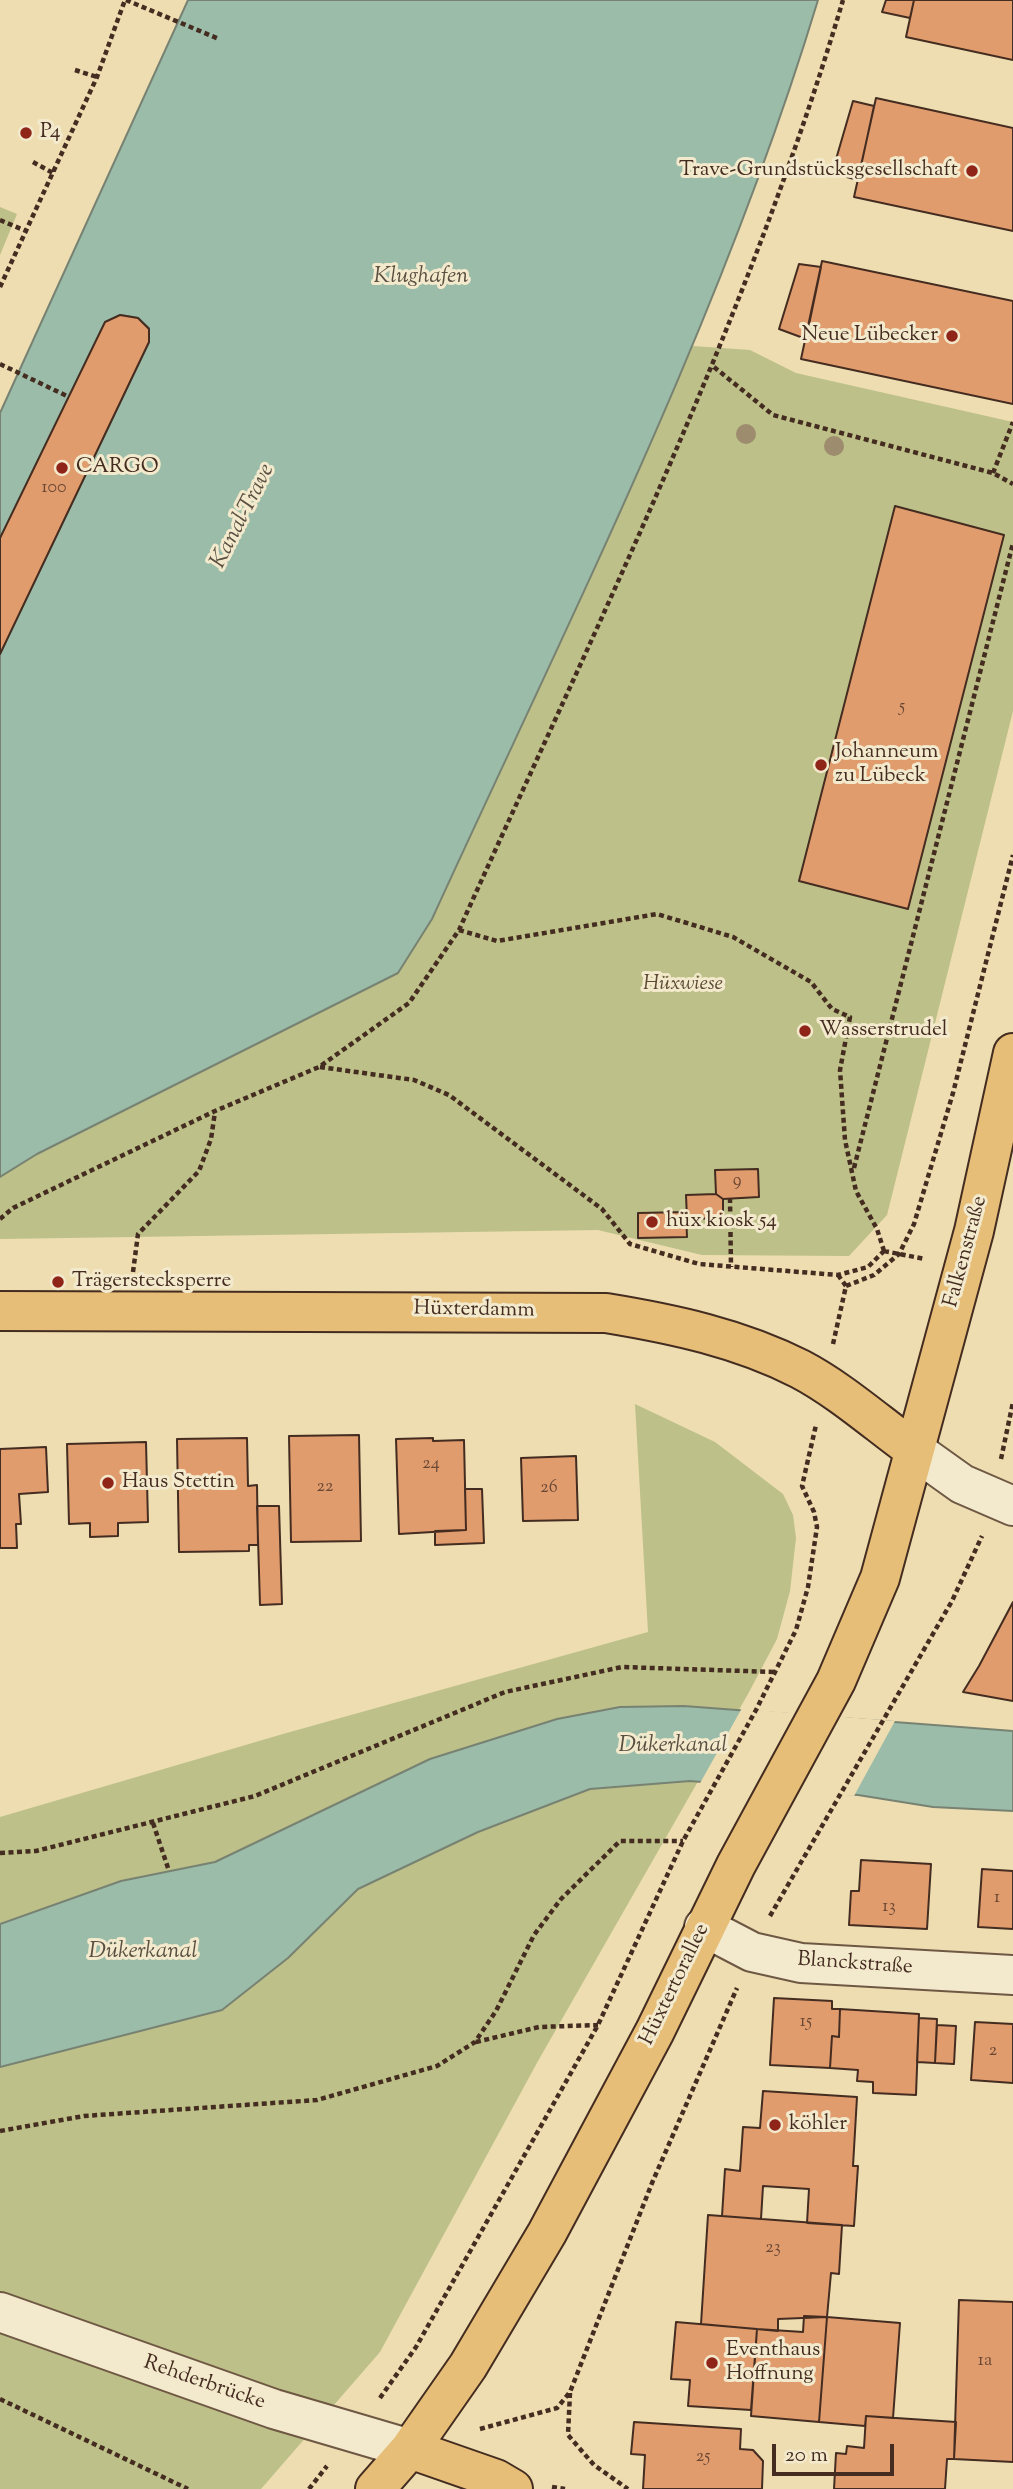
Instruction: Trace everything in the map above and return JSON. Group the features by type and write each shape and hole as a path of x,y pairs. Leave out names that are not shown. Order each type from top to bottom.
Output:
{"main road":[{"name":"Falkenstraße","path":"913,1449 974,1231 1013,1053"},
{"name":"Hüxterdamm","path":"0,1311 606,1312 678,1325 740,1344 801,1370 913,1449"},
{"name":"Hüxtertorallee","path":"375,2489 410,2449 468,2366 547,2233 655,2031 704,1927 818,1714 880,1578 913,1449"},
{"path":"410,2449 496,2479 513,2489"}],"street":[{"path":"913,1449 962,1484 1002,1502"},
{"name":"Blanckstraße","path":"704,1927 752,1952 801,1963 1013,1975"},
{"name":"Rehderbrücke","path":"0,2312 274,2409 410,2449"}],"path":[{"path":"0,287 97,77 125,0 219,40"},
{"path":"0,1219 13,1208 215,1111 319,1067 409,1003 459,930 714,367 808,116 843,0"},
{"path":"75,70 97,77"},
{"path":"33,162 53,173"},
{"path":"0,220 26,231"},
{"path":"0,363 69,397"},
{"path":"714,367 773,415 993,473 1013,484"},
{"path":"993,473 1013,422"},
{"path":"854,1169 1013,542"},
{"path":"846,1286 874,1275 899,1254 914,1224 953,1093 1013,855"},
{"path":"459,930 497,941 657,914 733,937 811,982 832,1009 849,1017 841,1070 845,1140 854,1169 856,1191 877,1229 884,1251"},
{"path":"319,1067 414,1080 449,1095 602,1209 630,1244 699,1264 838,1275 868,1267 884,1251"},
{"path":"138,1234 199,1171 211,1139 215,1111"},
{"path":"730,1198 731,1267"},
{"path":"884,1251 899,1254"},
{"path":"379,2400 416,2347 598,2025 682,1841 757,1710 796,1630 808,1587 817,1527 814,1512 802,1486 846,1286 838,1275"},
{"path":"628,2489 594,2465 568,2435 570,2392 652,2183 752,1952 952,1601 985,1531 1002,1502 1013,1402"},
{"path":"0,1853 36,1851 255,1797 505,1692 622,1667 775,1672"},
{"path":"153,1823 169,1871"},
{"path":"475,2042 496,2011 534,1935 561,1899 600,1860 620,1841 682,1841"},
{"path":"0,2131 83,2116 317,2100 437,2066 475,2042 539,2027 598,2025"},
{"path":"556,2408 570,2392"},
{"path":"0,2399 188,2489"}],"green space":[{"path":"0,207 17,214 0,255"},
{"name":"Hüxwiese","path":"693,346 750,350 796,373 1013,422 1013,711 887,1215 849,1256 702,1255 598,1230 0,1239 0,1177 37,1154 398,973 432,919"},
{"path":"635,1404 715,1442 783,1494 793,1515 796,1538 790,1591 777,1639 748,1694 538,2061 380,2352 261,2489 0,2489 0,1817 283,1734 648,1632"}],"water":[{"name":"Klughafen","path":"188,0 818,0 780,118 737,235 641,466 432,919 398,973 37,1154 0,1177 0,654 149,342 149,328 138,318 121,315 0,538 0,413"},
{"name":"Dükerkanal","path":"684,1706 1013,1731 1013,1811 933,1807 858,1795 690,1781 590,1789 478,1832 358,1889 288,1958 222,2010 0,2067 0,1924 121,1881 215,1862 430,1759 557,1719 620,1707"}],"pier":[{"path":"742,1708 895,1721 854,1796 699,1785"}],"building":[{"path":"886,0 914,0 910,18 882,12"},
{"path":"914,0 1013,0 1013,60 906,37"},
{"path":"876,98 1013,128 1013,231 854,197"},
{"path":"853,101 874,106 858,180 832,173"},
{"path":"822,261 1013,301 1013,404 801,359"},
{"path":"799,264 821,267 806,339 779,329"},
{"name":"CARGO","path":"120,315 138,318 149,329 149,342 0,654 0,538 105,322"},
{"path":"895,506 1004,535 908,909 799,881"},
{"path":"758,1169 759,1197 723,1199 716,1194 715,1170"},
{"path":"716,1194 723,1199 723,1218 687,1219 686,1195"},
{"path":"686,1212 687,1237 638,1238 638,1213"},
{"path":"359,1435 361,1541 291,1542 289,1436"},
{"path":"247,1438 248,1486 257,1485 258,1545 249,1545 249,1551 179,1552 177,1439"},
{"path":"433,1438 433,1441 464,1440 466,1530 399,1534 396,1439"},
{"name":"Haus Stettin","path":"146,1442 148,1522 118,1523 118,1536 90,1537 90,1523 69,1524 67,1444"},
{"path":"46,1447 48,1492 19,1494 21,1524 16,1524 17,1548 0,1548 0,1449"},
{"path":"576,1456 578,1520 523,1521 521,1458"},
{"path":"465,1489 482,1489 484,1543 435,1545 435,1531 466,1530"},
{"path":"257,1506 279,1506 282,1604 260,1605"},
{"path":"1013,1602 1013,1701 963,1692 979,1666"},
{"path":"861,1860 931,1864 927,1929 849,1925 851,1891 859,1891"},
{"path":"982,1869 1013,1871 1013,1929 978,1927"},
{"path":"774,1998 832,2001 832,2009 840,2009 839,2037 832,2036 830,2068 770,2065"},
{"path":"840,2009 919,2014 916,2095 873,2093 873,2082 857,2081 858,2070 830,2068 832,2036 839,2037"},
{"path":"919,2018 937,2019 935,2063 917,2062"},
{"path":"975,2022 1013,2024 1013,2083 971,2080"},
{"path":"937,2025 956,2026 954,2064 935,2063"},
{"path":"763,2091 857,2097 853,2166 858,2166 854,2226 807,2223 809,2189 763,2186 761,2219 722,2216 725,2169 740,2171 743,2127 760,2128"},
{"path":"708,2215 842,2225 839,2274 831,2273 827,2317 778,2319 778,2331 701,2324"},
{"path":"959,2300 1013,2302 1013,2462 954,2459"},
{"path":"804,2316 827,2317 819,2422 751,2416 757,2329 803,2332"},
{"path":"827,2317 900,2323 893,2418 866,2416 865,2426 819,2422"},
{"path":"676,2322 757,2329 751,2410 688,2406 690,2380 671,2379"},
{"path":"866,2416 956,2422 954,2459 947,2459 945,2489 834,2489 836,2453 846,2454 847,2446 864,2448"},
{"path":"634,2422 741,2429 740,2449 753,2450 763,2461 762,2489 643,2489 645,2455 631,2454"}],"place":[{"name":"P4","path":"26,133"},
{"name":"Trave-Grundstücksgesellschaft","path":"972,171"},
{"name":"Neue Lübecker","path":"952,336"},
{"name":"CARGO","path":"62,468"},
{"name":"Johanneum zu Lübeck","path":"821,765"},
{"name":"Wasserstrudel","path":"805,1031"},
{"name":"hüx kiosk 54","path":"652,1222"},
{"name":"Trägerstecksperre","path":"58,1282"},
{"name":"Haus Stettin","path":"108,1483"},
{"name":"köhler","path":"775,2125"},
{"name":"Eventhaus Hoffnung","path":"712,2363"}],"water label":[{"name":"Kanal-Trave","path":"244,517"}]}
